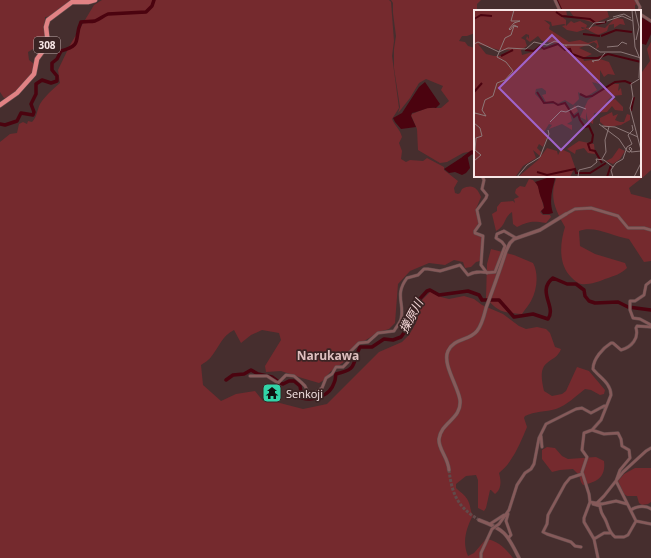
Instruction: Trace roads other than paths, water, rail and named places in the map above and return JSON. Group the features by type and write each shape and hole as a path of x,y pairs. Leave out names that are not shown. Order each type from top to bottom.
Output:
{"highway":[{"name":"308","path":"0,105 17,93 36,72 38,56 48,44 47,21 72,1 88,2 95,0"}],"street":[{"path":"555,0 560,10"},
{"path":"636,0 640,10"},
{"path":"641,13 651,21"},
{"path":"482,177 484,180 482,188 487,195 477,210 480,224 475,233 483,236 481,265 488,273"},
{"path":"449,470 449,462 440,445 441,432 458,413 461,407 459,394 447,363 447,355 450,348 456,342 469,338 479,328 511,241 540,230 575,209 591,208 618,216 626,227 630,229 644,228 651,230"},
{"path":"250,376 266,376 278,383 286,375 294,376 305,386 310,396 322,388 326,378 332,374 336,367 343,367 348,362 348,354 358,344 368,342 378,333 394,331 401,319 402,304 400,293 406,278 418,275 424,269 444,271 458,266 463,268 464,273 468,275 479,271 488,273 496,272 505,246 496,238 497,234 504,231 510,232 516,238"},
{"path":"651,281 646,285 644,295 634,301 630,301 629,304 633,318 640,319 651,326"},
{"path":"598,558 594,539 584,522 584,518 591,502 582,474 587,457 582,450 583,435 585,432 592,430 603,417 611,391 608,384 594,370 593,365 603,349 610,344 613,343 621,350 629,347 634,343 637,337 636,327 651,326"},
{"path":"509,537 511,535 506,519 508,511 517,485 525,473 531,469 534,464 541,434 547,423 576,409 582,408 592,413 606,406"},
{"path":"592,430 604,434 618,433 622,446 629,450 630,458 620,470 616,480 636,521"},
{"path":"541,434 542,446"},
{"path":"596,503 622,472 651,448"},
{"path":"581,547 575,546 571,542 543,532 547,524 548,515 565,484 570,478 582,474"},
{"path":"591,502 602,504 616,501 627,504"},
{"path":"591,502 600,506 601,513 611,533 615,537 624,537 628,535 636,521"},
{"path":"631,510 638,507 648,507 651,509"},
{"path":"481,558 481,553 492,529 502,521 508,511"},
{"path":"490,524 501,518 508,511"},
{"path":"480,520 501,529 509,537 519,558"},
{"path":"636,521 651,524"},
{"path":"594,539 604,533 611,533"}],"waterway":[{"path":"0,124 5,125 17,121 21,113 33,115 34,112 31,104 36,94 36,84 42,80 51,83 57,81 57,76 52,70 52,63 57,59 61,51 68,49 75,44 81,22 95,21 108,14 146,12 152,6 154,0"},
{"path":"556,0 561,10"},
{"path":"464,158 472,152 474,153"},
{"name":"擽原川","path":"226,380 233,375 244,374 251,370 258,374 272,377 283,384 289,381 294,381 300,386 302,398 312,399 321,396 332,388 336,374 351,368 360,347 372,347 384,339 393,340 401,337 406,330 417,302 427,291 430,290 439,295 468,291 479,295 482,300 499,300 514,317 533,314 548,319 550,309 546,288 548,283 553,278 567,284 576,284 584,290 585,296 589,301 595,303 618,302 628,307 651,310"}],"tunnel":[{"path":"449,470 452,487 457,500 466,510 479,520"}],"place":[{"name":"Senkoji","path":"272,393"}],"district":[{"name":"Narukawa","path":"328,355"}]}
